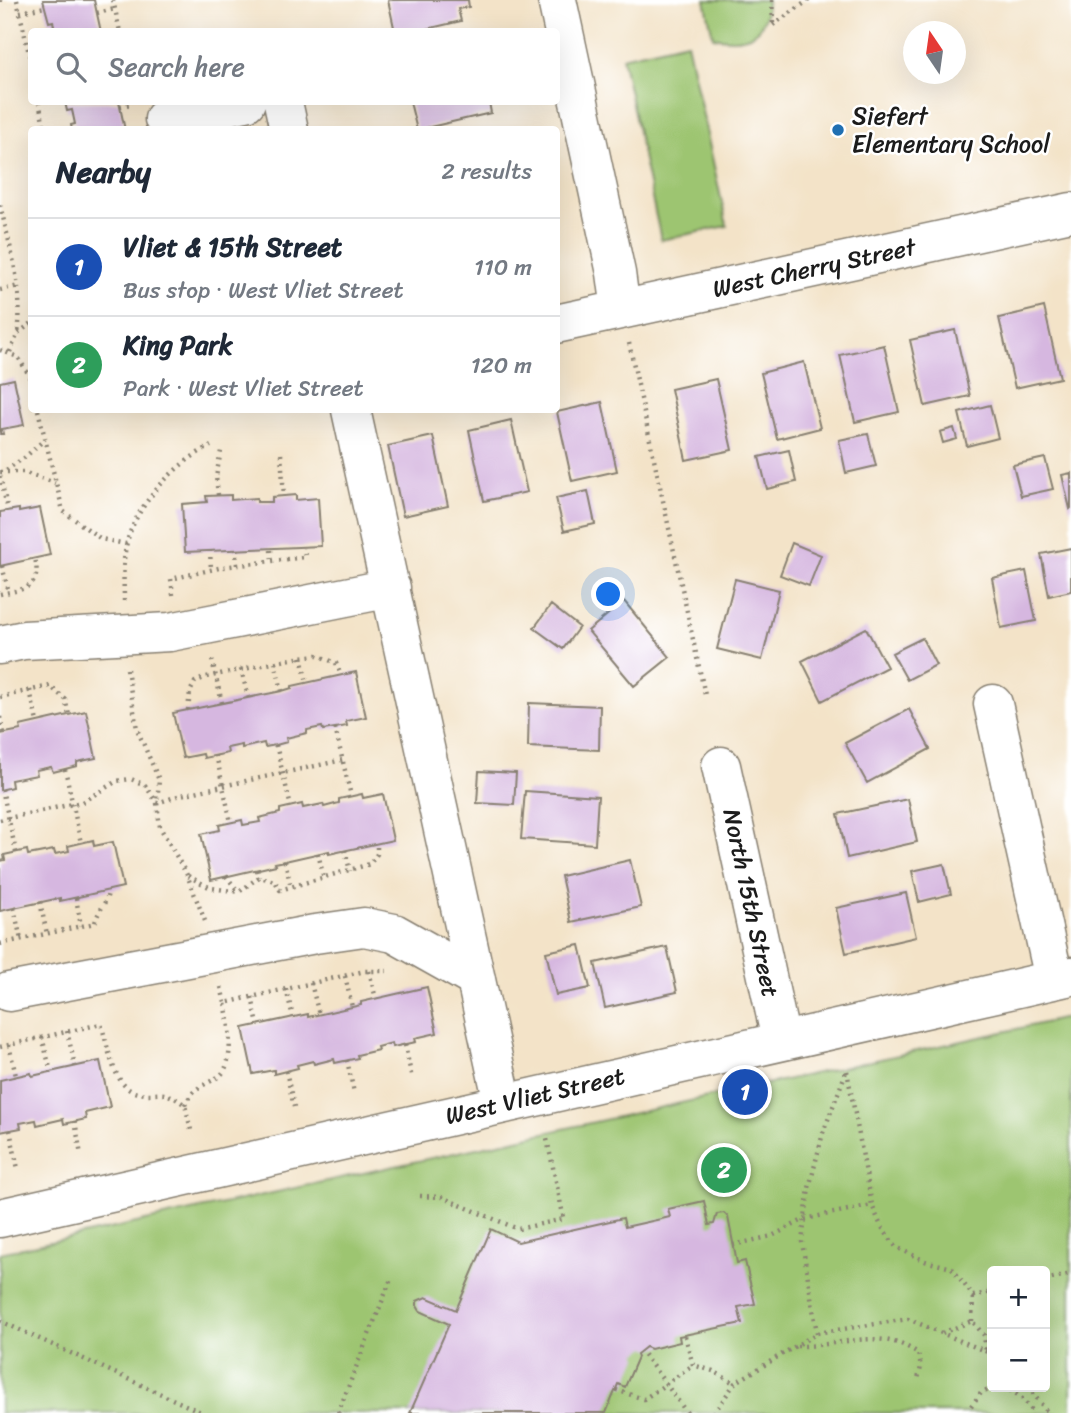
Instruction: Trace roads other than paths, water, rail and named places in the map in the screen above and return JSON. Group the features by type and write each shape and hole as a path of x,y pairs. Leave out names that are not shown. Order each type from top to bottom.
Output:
{"street":[{"path":"557,0 616,274 621,310"},
{"path":"150,111 214,105"},
{"path":"284,105 288,126"},
{"name":"West Cherry Street","path":"560,323 1071,212"},
{"path":"352,413 503,1103"},
{"path":"0,645 24,640 125,635 191,628 391,588"},
{"path":"993,704 1062,978"},
{"name":"North 15th Street","path":"721,766 781,1040"},
{"path":"9,992 364,927 394,933 476,979"},
{"name":"West Vliet Street","path":"0,1217 1062,978"}],"place":[{"name":"Siefert Elementary School","path":"838,130"},
{"name":"Vliet & 15th Street","path":"745,1092"},
{"name":"King Park","path":"724,1170"}]}
